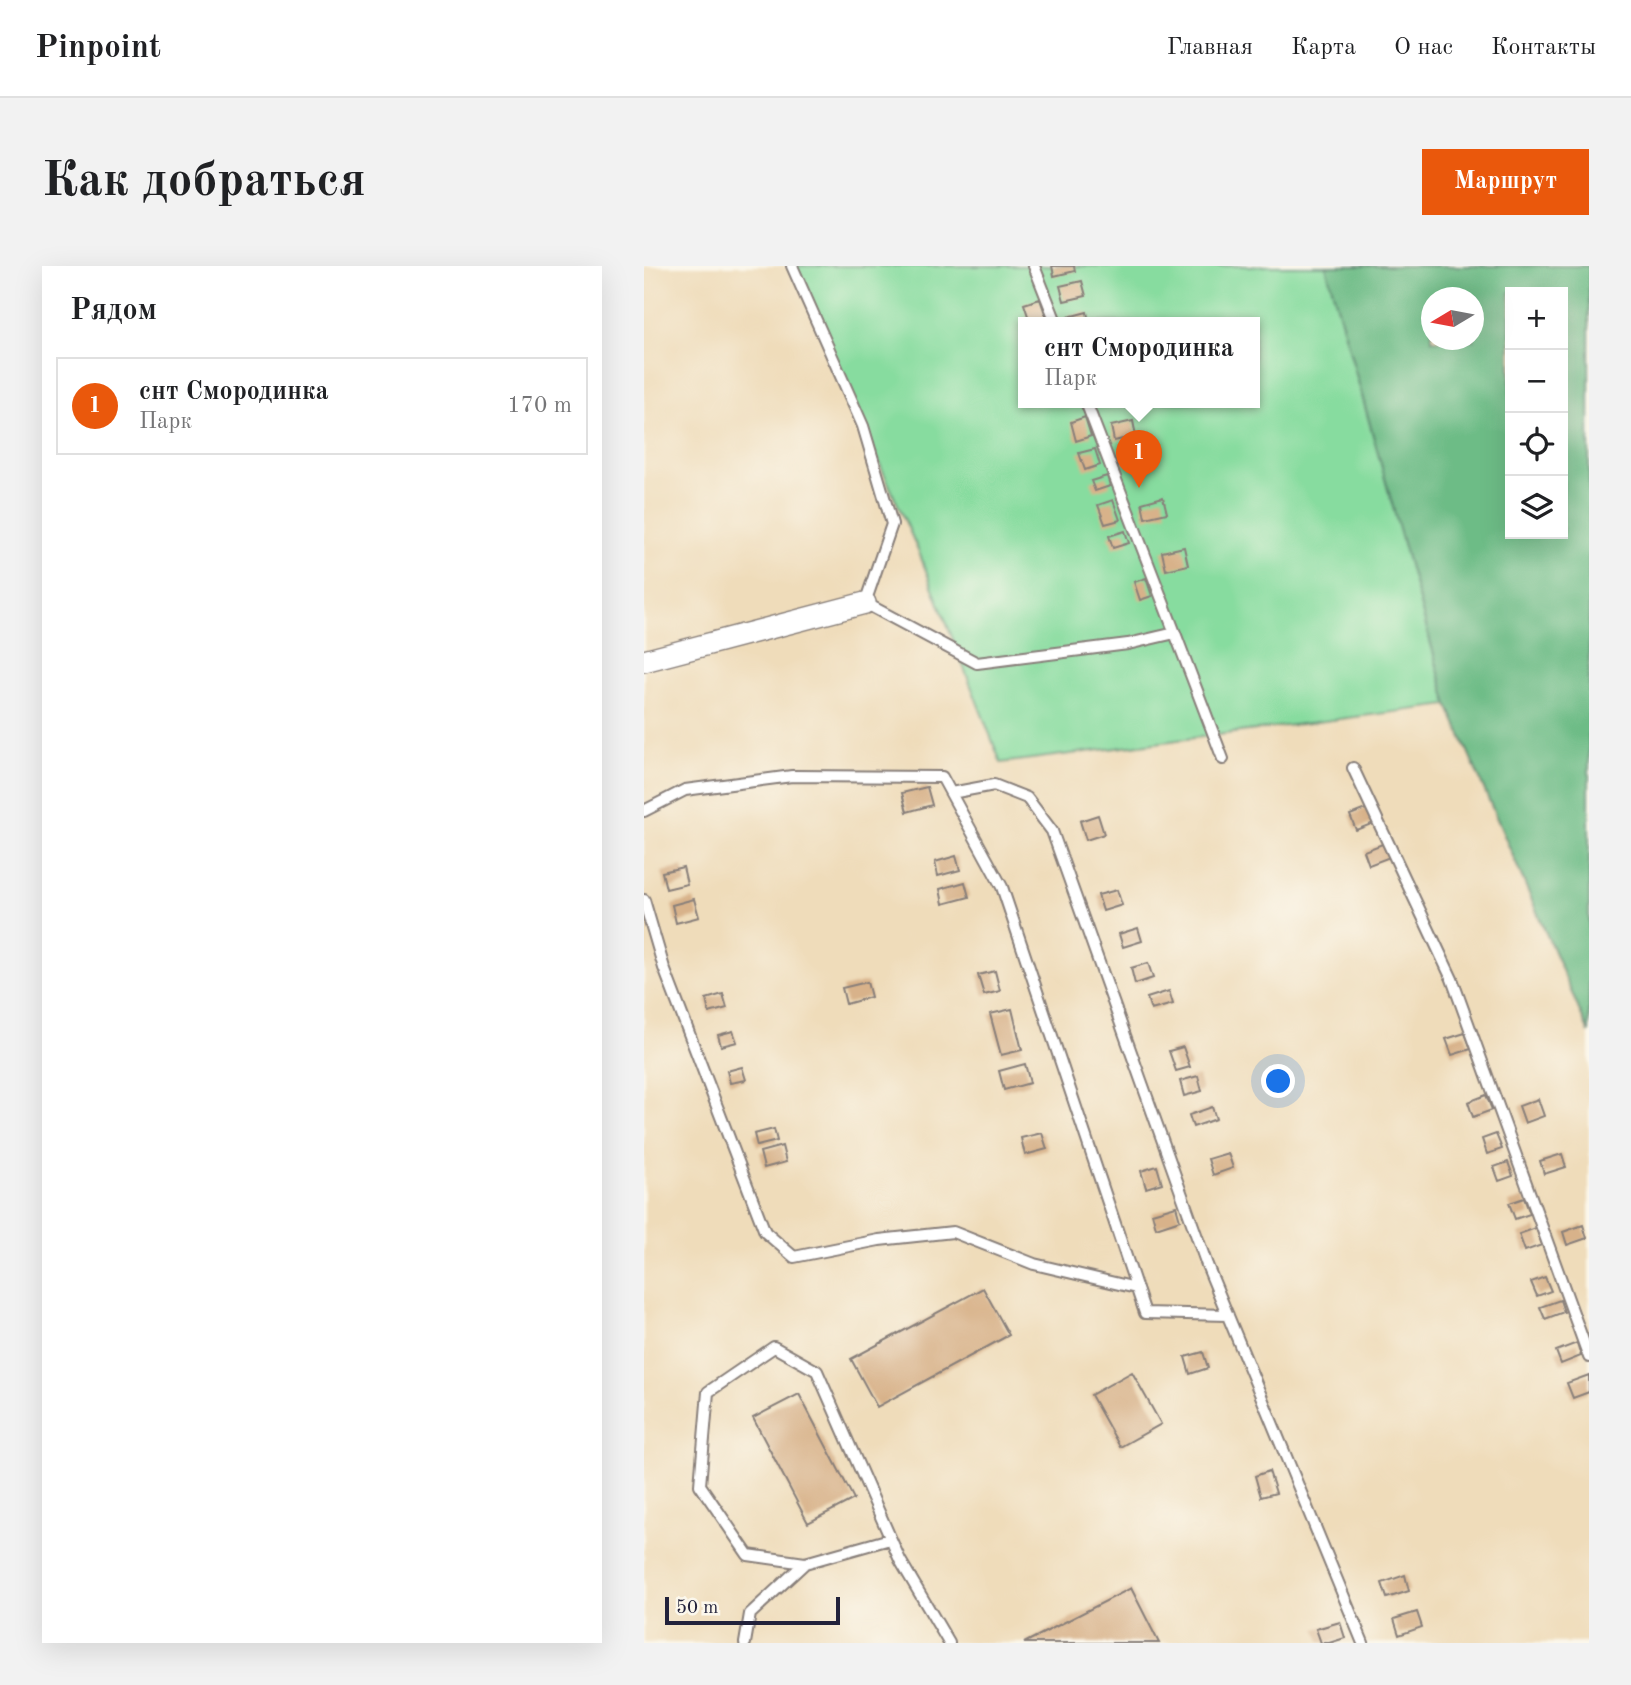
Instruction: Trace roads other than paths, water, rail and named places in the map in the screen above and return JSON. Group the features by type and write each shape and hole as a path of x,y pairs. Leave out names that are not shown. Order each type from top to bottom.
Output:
{"street":[{"path":"644,660 865,603"}],"lane":[{"path":"792,266 863,426 892,524 865,603 977,663 1128,644 1175,633"},
{"path":"1034,266 1054,317"},
{"path":"1089,408 1223,760"},
{"path":"1353,768 1452,979 1589,1357"},
{"path":"644,811 685,790 792,776 942,778 1002,887 1144,1313 1228,1315"},
{"path":"951,793 993,785 1027,797 1052,831 1207,1265 1363,1643"},
{"path":"644,900 664,968 765,1232 794,1257 879,1240 953,1232 1034,1264 1136,1288"},
{"path":"890,1539 805,1563 748,1555 700,1485 708,1392 774,1347 817,1371 900,1560 949,1643"},
{"path":"746,1643 750,1614 805,1563"}],"place":[{"name":"снт Смородинка","path":"1139,488"}]}
